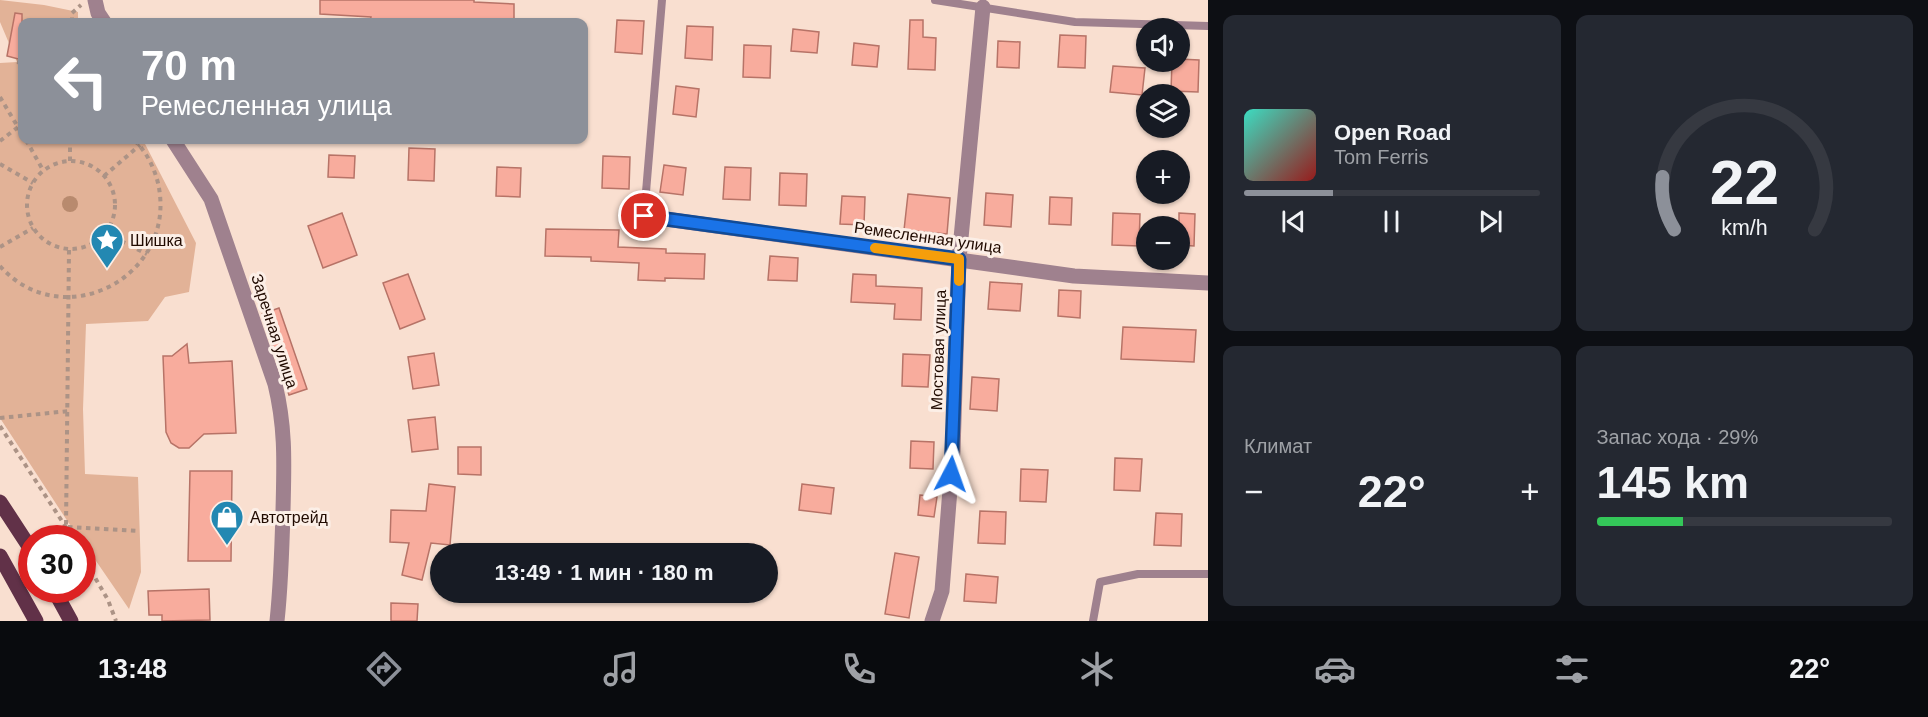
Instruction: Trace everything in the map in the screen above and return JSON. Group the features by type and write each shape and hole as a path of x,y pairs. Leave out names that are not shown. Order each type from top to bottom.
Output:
{"main road":[{"path":"0,502 18,530"},
{"path":"0,556 36,621"},
{"path":"61,603 71,621"}],"street":[{"path":"96,0 101,18"},
{"name":"Мостовая улица","path":"933,621 942,591 953,451 959,259 983,7"},
{"name":"Заречная улица","path":"176,144 211,199 275,384 282,411 285,440 281,583 277,621"},
{"name":"Ремесленная улица","path":"644,216 1074,276 1208,283"}],"lane":[{"path":"644,216 662,0"},
{"path":"935,0 1075,22 1208,26"},
{"path":"1093,621 1100,582 1138,574 1208,574"}],"path":[{"path":"72,18 72,13 85,0"},
{"path":"0,97 18,122"},
{"path":"0,141 18,127"},
{"path":"28,144 44,170"},
{"path":"70,144 70,161"},
{"path":"0,266 10,278 39,293 70,298 100,292 127,277 147,254 159,227 161,198 155,170 140,145 104,176"},
{"path":"70,161 83,163 104,176 112,189 115,204 112,219 105,233 96,242 83,248 55,247 33,228 28,217 28,194 33,183 44,170 70,161"},
{"path":"0,164 33,183"},
{"path":"0,247 33,228"},
{"path":"105,233 147,254"},
{"path":"66,525 69,249"},
{"path":"0,418 69,411"},
{"path":"0,426 65,525"},
{"path":"96,528 139,531"},
{"path":"96,579 108,600 116,621"}],"shaded area":[{"path":"0,0 78,12 78,18 18,18 18,144 145,144 196,243 189,292 165,297 148,321 86,324 83,409 85,474 138,477 141,572 129,609 96,561 96,525 70,525 0,418 0,63 17,62 0,22"}],"building":[{"path":"320,0 474,0 474,2 514,4 514,18 371,18 320,14"},
{"path":"15,13 22,14 22,18 18,18 18,59 7,56"},
{"path":"617,20 644,21 642,54 615,52"},
{"path":"910,20 923,20 923,37 936,38 935,70 908,69"},
{"path":"687,26 713,27 712,60 685,58"},
{"path":"793,29 819,32 817,53 791,51"},
{"path":"1060,35 1086,36 1085,68 1058,67"},
{"path":"998,41 1020,42 1019,68 997,67"},
{"path":"854,43 879,46 877,67 852,65"},
{"path":"744,45 771,46 770,78 743,77"},
{"path":"1190,60 1199,60 1198,92 1190,92 1190,84 1171,84 1172,72 1190,72"},
{"path":"1113,66 1136,67 1136,72 1145,72 1143,84 1136,84 1136,94 1110,92"},
{"path":"676,86 699,89 696,117 673,114"},
{"path":"409,148 435,149 434,181 408,180"},
{"path":"329,155 355,156 354,178 328,177"},
{"path":"603,156 630,157 629,189 602,188"},
{"path":"664,165 686,168 683,195 660,192"},
{"path":"497,167 521,168 520,197 496,196"},
{"path":"725,167 751,168 750,200 723,199"},
{"path":"780,173 807,174 806,206 779,205"},
{"path":"986,193 1013,195 1011,227 984,225"},
{"path":"908,194 950,198 947,234 904,230"},
{"path":"842,196 865,197 864,225 840,224"},
{"path":"1050,197 1072,198 1071,225 1049,224"},
{"path":"342,213 357,255 323,268 308,226"},
{"path":"1113,213 1140,214 1136,216 1136,246 1112,245"},
{"path":"1179,213 1195,214 1194,246 1190,246 1190,216 1179,216"},
{"path":"546,229 619,230 618,247 666,249 666,253 705,254 704,279 638,280 639,263 591,261 591,257 545,256"},
{"path":"770,256 798,258 797,281 768,280"},
{"path":"408,274 425,319 400,329 383,283"},
{"path":"853,274 876,275 876,286 922,288 921,320 894,319 895,304 851,302"},
{"path":"990,282 1022,284 1020,311 988,309"},
{"path":"1059,290 1081,291 1080,318 1058,316"},
{"path":"279,308 307,389 289,395 262,314"},
{"path":"1123,327 1196,330 1194,362 1121,359"},
{"path":"187,344 189,363 232,361 236,433 204,434 189,448 179,448 171,443 166,432 163,356 172,356"},
{"path":"434,353 439,385 413,389 408,357"},
{"path":"903,354 930,355 928,387 902,386"},
{"path":"972,377 999,379 997,411 970,409"},
{"path":"435,417 438,449 412,452 408,420"},
{"path":"911,441 934,442 933,469 910,468"},
{"path":"458,447 481,447 481,475 458,474"},
{"path":"1115,458 1142,459 1140,491 1114,490"},
{"path":"1021,469 1048,470 1046,502 1020,501"},
{"path":"190,471 232,471 231,561 188,561"},
{"path":"429,484 455,487 450,543 430,543 422,580 402,575 409,543 390,542 391,510 426,511"},
{"path":"802,484 834,488 831,514 799,510"},
{"path":"920,495 937,497 934,517 918,515"},
{"path":"980,511 1006,512 1005,544 978,543"},
{"path":"1156,513 1182,514 1181,546 1154,545"},
{"path":"895,553 919,557 909,618 885,614"},
{"path":"966,574 998,577 996,603 964,601"},
{"path":"209,589 210,620 162,621 162,615 149,615 148,591"},
{"path":"391,603 418,604 417,621 391,621"}],"slow traffic":[{"path":"875,248 959,259 959,281"}],"place":[{"name":"Шишка","path":"107,269"},
{"name":"Автотрейд","path":"227,546"}],"route":[{"path":"644,216 959,259 951,474"}]}
